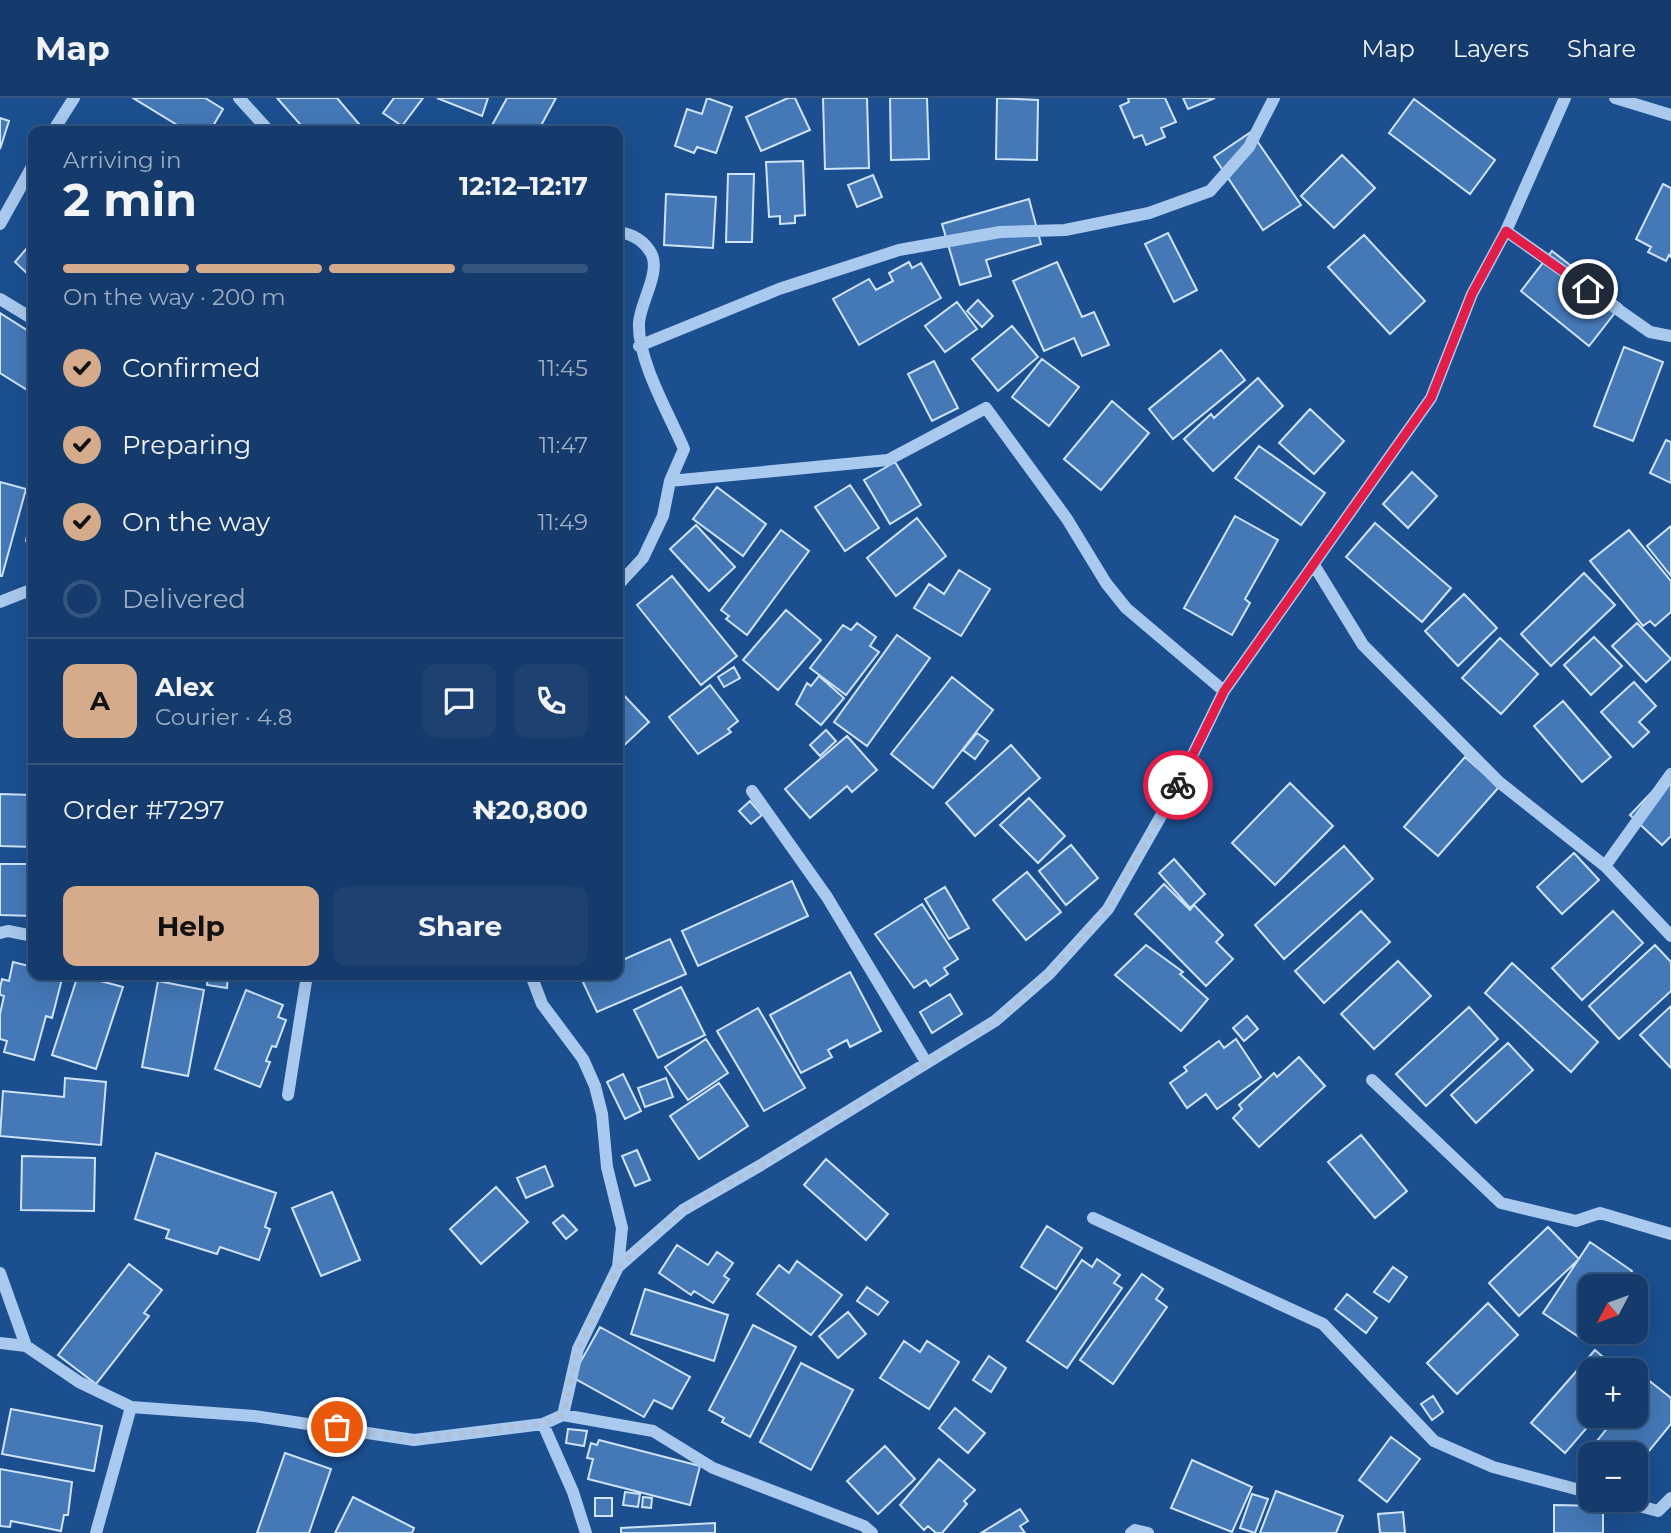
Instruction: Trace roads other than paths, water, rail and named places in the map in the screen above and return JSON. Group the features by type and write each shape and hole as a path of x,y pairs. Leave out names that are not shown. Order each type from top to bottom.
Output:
{"street":[{"path":"56,126 74,98"},
{"path":"239,98 264,126"},
{"path":"639,345 779,289 899,250 1000,232 1077,228 1149,213 1210,191 1250,147 1274,98"},
{"path":"618,1267 683,1210 996,1021 1049,974 1108,909 1174,793 1224,691 1431,398 1472,294 1506,231 1566,98"},
{"path":"1615,98 1671,116"},
{"path":"0,224 28,174"},
{"path":"1506,231 1650,332 1671,336"},
{"path":"623,234 640,239 653,257 653,272 641,307 639,345 684,449 670,481 663,516 643,558 623,580"},
{"path":"0,299 28,316"},
{"path":"670,481 888,460 986,408 1068,519 1106,583 1126,608 1224,691"},
{"path":"1314,565 1363,645 1499,782 1605,866 1671,936"},
{"path":"0,605 28,591"},
{"path":"1605,866 1671,774"},
{"path":"752,791 827,897 926,1062"},
{"path":"0,933 8,931 28,935"},
{"path":"288,1095 306,980"},
{"path":"533,980 541,1004 583,1059 595,1086 602,1114 607,1167 622,1228 618,1267 578,1349 563,1415"},
{"path":"1372,1080 1501,1203 1576,1222 1600,1213 1671,1234"},
{"path":"1093,1218 1323,1324 1434,1441 1493,1467 1578,1490"},
{"path":"0,1273 26,1346"},
{"path":"0,1343 26,1346 79,1382 131,1407 254,1416 414,1440 542,1424 563,1415 653,1431 713,1468 864,1526 872,1533"},
{"path":"96,1533 131,1407"},
{"path":"542,1424 573,1492 586,1533"},
{"path":"1648,1508 1658,1511 1671,1498"},
{"path":"1131,1533 1135,1530 1148,1533"}]}
